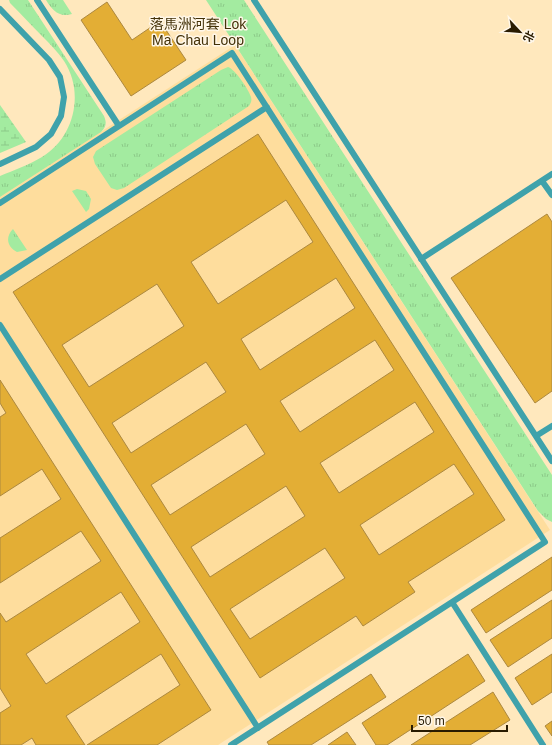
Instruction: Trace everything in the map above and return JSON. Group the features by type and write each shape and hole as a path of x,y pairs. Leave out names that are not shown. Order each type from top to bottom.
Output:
{"lane":[{"path":"37,0 120,126"},
{"path":"254,0 552,461"},
{"path":"0,9 52,64 60,77 64,97 61,116 51,134 36,147 0,164"},
{"path":"0,203 232,53 545,542 232,745"},
{"path":"0,279 266,107"},
{"path":"421,259 552,174"},
{"path":"542,180 552,195"},
{"path":"0,325 258,728"},
{"path":"536,436 552,426"},
{"path":"452,602 543,745"}],"shaded area":[{"path":"235,45 550,530 218,745 0,745 0,197"}],"green space":[{"path":"9,0 28,0 104,116 106,123 101,132 0,197 0,176 42,157 53,149 62,138 69,127 75,100 74,87 64,61 51,45 10,3"},
{"path":"46,0 63,0 72,14 63,15 56,12"},
{"path":"206,0 244,0 552,475 552,522 546,519 538,511"},
{"path":"228,67 238,76 248,90 251,98 249,106 124,188 117,190 111,188 95,164 93,157 96,151 221,70"},
{"path":"0,105 26,142 0,153"},
{"path":"77,189 86,191 91,199 89,209 86,212 72,191"},
{"path":"13,229 27,250 17,252 9,245 8,238"}],"building":[{"path":"107,2 132,40 160,21 186,60 131,96 81,20"},
{"path":"258,134 505,520 408,582 415,592 363,626 356,616 260,678 13,292","holes":["286,200 313,242 218,304 191,262","336,278 355,308 260,370 241,339","157,284 184,326 89,387 62,345","375,340 394,370 300,432 280,401","206,362 226,392 131,453 112,423","415,402 434,432 339,493 320,463","246,424 265,454 170,515 151,485","454,464 474,494 379,555 360,525","286,486 305,516 210,577 191,547","325,548 345,578 250,639 230,609"]},
{"path":"547,214 552,222 552,391 535,403 451,278"},
{"path":"0,380 211,710 157,745 87,745 180,685 161,654 66,716 85,745 36,745 32,738 21,745 0,745 0,713 11,706 0,688 0,613 6,622 101,561 81,531 0,583 0,538 61,499 42,469 0,496 0,417 6,413 0,403","holes":["121,592 140,622 46,684 26,654"]},
{"path":"552,557 552,590 486,633 471,610"},
{"path":"552,600 552,638 508,667 490,640"},
{"path":"468,654 485,681 387,745 376,745 362,723"},
{"path":"552,654 552,692 532,705 515,678"},
{"path":"371,674 386,697 311,745 269,745 267,742"},
{"path":"493,692 510,720 470,745 411,745"},
{"path":"552,721 552,736 545,726"},
{"path":"347,732 356,745 328,745"}],"district":[{"name":"落馬洲河套 Lok Ma Chau Loop","path":"198,32"}]}
